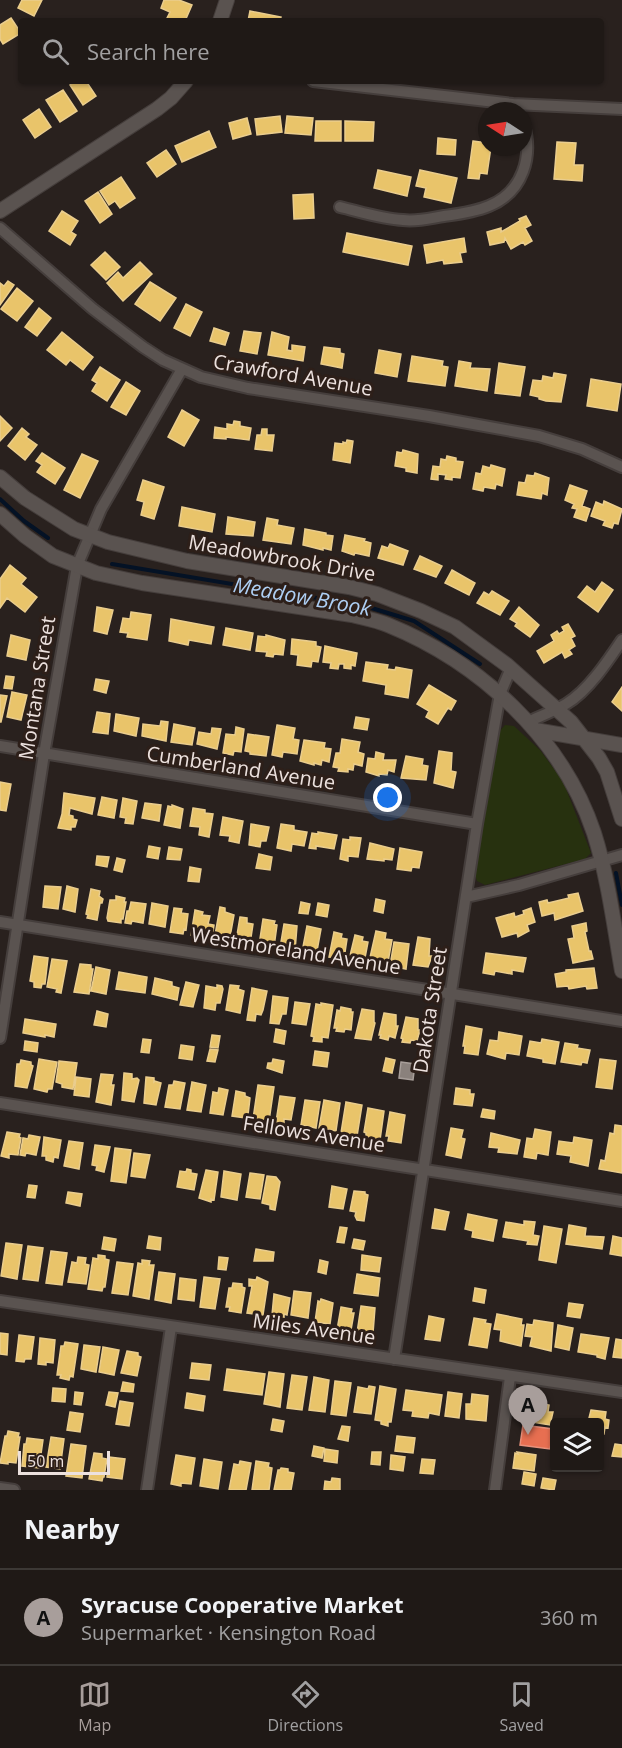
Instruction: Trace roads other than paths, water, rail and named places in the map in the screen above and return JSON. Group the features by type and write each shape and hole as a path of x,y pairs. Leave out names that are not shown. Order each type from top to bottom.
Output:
{"street":[{"path":"221,18 227,0"},
{"path":"0,211 158,109 183,84"},
{"path":"336,84 478,102"},
{"path":"532,107 618,109"},
{"path":"340,207 404,220 470,212 506,197 517,185 528,156"},
{"name":"Crawford Avenue","path":"0,228 93,309 143,347 163,360 201,377 248,388 429,416 539,436 582,449 622,467"},
{"name":"Montana Street","path":"0,1038 44,754 77,566 101,509 182,369"},
{"name":"Meadowbrook Drive","path":"0,477 25,498 74,529 128,548 187,561 349,587 377,594 455,627 511,668 557,708 585,738 607,772 622,819"},
{"path":"0,514 53,556 96,573 141,583 352,615 386,624 439,650 500,694 532,726 576,791 593,831 602,861 622,971"},
{"path":"532,726 578,695 608,662 622,640"},
{"name":"Dakota Street","path":"394,1359 477,824 500,694 511,668"},
{"path":"532,726 622,745"},
{"name":"Cumberland Avenue","path":"0,746 477,824"},
{"path":"466,897 519,885 622,855"},
{"name":"Westmoreland Avenue","path":"0,922 622,1021"},
{"name":"Fellows Avenue","path":"0,1103 622,1201"},
{"name":"Miles Avenue","path":"0,1301 622,1392"},
{"path":"147,1490 171,1327"},
{"path":"495,1490 510,1377"},
{"path":"0,1488 14,1490"}],"waterway":[{"name":"Meadow Brook","path":"0,499 24,521 48,538"},
{"name":"Meadow Brook","path":"112,564 365,606 414,621 480,664"},
{"name":"Meadow Brook","path":"616,873 622,905"}],"place":[{"name":"Syracuse Cooperative Market","path":"528,1435"}]}
